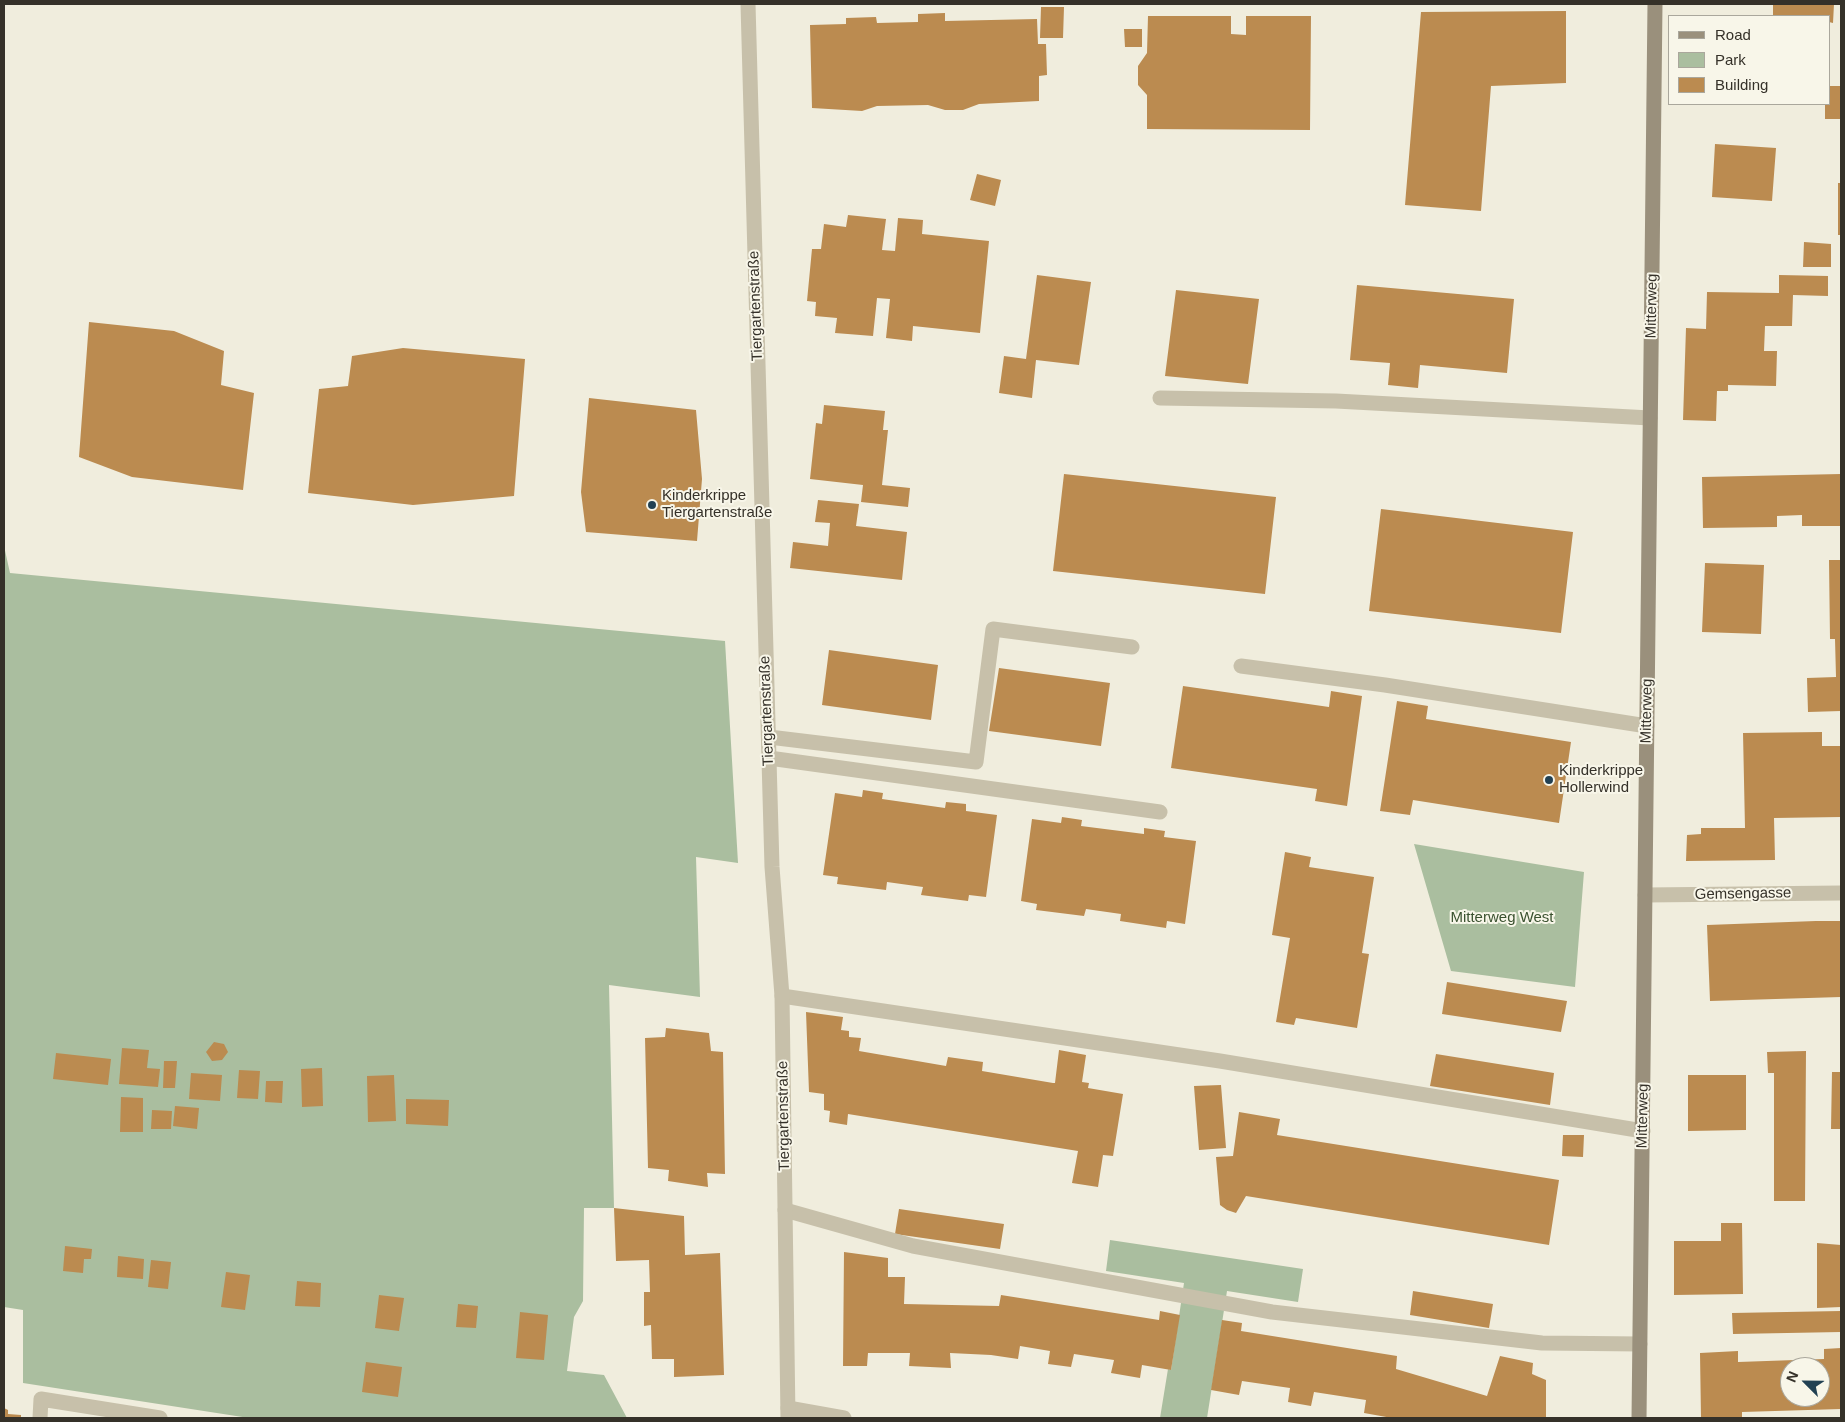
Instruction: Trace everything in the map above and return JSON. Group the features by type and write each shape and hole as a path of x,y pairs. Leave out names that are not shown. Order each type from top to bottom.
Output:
{"street":[{"name":"Tiergartenstraße","path":"748,4 762,580 769,737 772,867 782,996 788,1413"},
{"name":"Mitterweg","path":"1639,1418 1655,4"},
{"path":"1160,398 1336,401 1650,418"},
{"path":"769,737 976,762 993,629 1132,647"},
{"path":"1241,666 1385,685 1647,726"},
{"path":"769,758 1160,812"},
{"name":"Gemsengasse","path":"1645,895 1841,893"},
{"path":"782,996 1220,1061 1643,1131"},
{"path":"785,1210 940,1252 1272,1312 1542,1343 1640,1344"},
{"path":"40,1418 41,1399 160,1418"},
{"path":"788,1413 844,1418"}],"green space":[{"path":"4,546 10,573 725,641 738,863 696,857 700,997 609,985 614,1208 584,1208 583,1301 574,1317 567,1371 604,1375 627,1418 249,1418 23,1383 23,1310 4,1307"},
{"name":"Mitterweg West","path":"1414,844 1584,872 1575,987 1451,971"},
{"path":"1110,1240 1303,1269 1298,1302 1227,1291 1207,1418 1160,1418 1168,1369 1171,1370 1184,1283 1106,1271"}],"building":[{"path":"1773,4 1834,4 1833,23 1830,22 1830,15 1773,15"},
{"path":"1041,7 1064,7 1063,38 1040,38"},
{"path":"1566,11 1566,83 1491,86 1481,211 1405,205 1421,12"},
{"path":"945,13 945,21 1037,19 1038,44 1046,44 1047,75 1039,76 1039,101 979,104 963,110 945,110 928,105 877,106 862,111 812,108 810,25 846,24 846,18 876,17 877,23 918,22 918,14"},
{"path":"1148,16 1231,16 1231,34 1246,35 1246,16 1311,16 1310,130 1147,129 1147,95 1138,85 1138,66 1147,53"},
{"path":"1124,29 1142,29 1142,47 1125,47"},
{"path":"1830,86 1841,86 1841,119 1825,119 1825,105 1830,105"},
{"path":"1715,144 1776,148 1772,201 1712,197"},
{"path":"977,174 1001,180 995,206 970,200"},
{"path":"1838,183 1841,183 1841,235 1838,235"},
{"path":"848,215 886,219 882,250 895,251 898,218 923,220 922,234 989,241 980,333 913,326 912,341 886,338 890,299 877,298 873,336 835,333 837,318 815,316 816,302 807,301 812,249 821,249 824,224 846,227"},
{"path":"1804,242 1831,244 1831,267 1803,267"},
{"path":"1037,275 1091,282 1079,365 1036,360 1032,398 999,393 1004,356 1026,359"},
{"path":"1779,275 1828,276 1828,296 1793,295 1792,326 1765,326 1764,351 1777,351 1776,386 1728,385 1728,391 1717,391 1716,421 1683,420 1686,328 1706,329 1707,292 1779,293"},
{"path":"1357,285 1514,299 1507,373 1420,365 1418,388 1388,385 1390,363 1350,360"},
{"path":"1176,290 1259,299 1248,384 1165,376"},
{"path":"89,322 174,331 224,351 221,385 254,393 243,490 132,477 79,457"},
{"path":"403,348 525,359 514,496 413,505 308,493 319,389 348,386 352,356"},
{"path":"589,398 696,410 702,479 697,541 586,532 581,492"},
{"path":"824,405 885,411 883,430 888,430 882,485 910,488 908,507 861,502 863,485 810,479 816,423 822,424"},
{"path":"1064,474 1276,497 1265,594 1053,571"},
{"path":"1841,474 1841,526 1802,526 1802,515 1777,516 1777,527 1703,528 1702,477"},
{"path":"818,500 859,504 856,526 907,532 902,580 790,568 793,542 828,546 830,523 815,522"},
{"path":"1381,509 1573,532 1561,633 1369,611"},
{"path":"1829,560 1841,560 1841,711 1808,712 1807,678 1836,677 1835,639 1830,639"},
{"path":"1705,563 1764,565 1761,634 1702,632"},
{"path":"829,650 938,665 931,720 822,705"},
{"path":"999,668 1110,683 1101,746 989,731"},
{"path":"1183,686 1329,707 1331,691 1362,696 1347,806 1315,801 1317,789 1171,768"},
{"path":"1397,701 1428,706 1426,719 1571,742 1559,823 1413,800 1410,815 1380,811"},
{"path":"1822,732 1822,746 1841,746 1841,817 1774,818 1775,860 1686,861 1687,835 1701,834 1701,828 1745,828 1743,733"},
{"path":"863,790 883,793 882,799 945,808 946,802 966,804 966,811 997,815 986,897 969,895 968,901 921,895 923,887 887,882 886,890 837,884 838,877 823,875 835,793 862,797"},
{"path":"1062,817 1082,820 1081,826 1144,834 1144,828 1165,831 1164,837 1196,841 1185,924 1167,921 1166,928 1120,921 1121,914 1086,909 1084,916 1036,910 1037,904 1021,901 1032,819 1061,823"},
{"path":"1285,852 1311,857 1309,867 1374,877 1362,953 1369,954 1357,1028 1296,1018 1294,1025 1276,1022 1290,938 1272,935"},
{"path":"1841,921 1841,997 1710,1001 1707,925"},
{"path":"1447,982 1567,1001 1561,1032 1442,1014"},
{"path":"806,1012 843,1017 841,1030 849,1031 849,1037 861,1038 859,1051 946,1066 948,1057 983,1062 982,1071 1053,1083 1055,1083 1059,1050 1086,1055 1082,1082 1089,1083 1088,1088 1123,1094 1113,1156 1103,1155 1098,1187 1072,1183 1078,1151 848,1114 847,1125 829,1122 830,1111 824,1110 824,1094 809,1092"},
{"path":"666,1028 709,1033 711,1051 723,1052 725,1174 707,1173 708,1187 668,1181 669,1170 648,1168 645,1038 665,1037"},
{"path":"214,1042 224,1044 228,1052 222,1060 212,1061 206,1052"},
{"path":"122,1048 149,1050 147,1068 160,1069 158,1087 119,1084"},
{"path":"1806,1051 1805,1201 1774,1201 1774,1073 1768,1073 1767,1052"},
{"path":"56,1053 111,1059 108,1085 53,1079"},
{"path":"1436,1054 1554,1073 1550,1105 1430,1086"},
{"path":"164,1061 177,1061 175,1088 163,1088"},
{"path":"322,1068 323,1106 302,1107 301,1069"},
{"path":"239,1070 260,1071 258,1099 237,1098"},
{"path":"1832,1072 1841,1072 1841,1129 1831,1129"},
{"path":"191,1073 222,1075 220,1101 189,1099"},
{"path":"394,1075 396,1121 368,1122 367,1076"},
{"path":"1688,1075 1746,1075 1746,1130 1688,1131"},
{"path":"266,1081 283,1081 282,1103 265,1102"},
{"path":"1221,1085 1226,1148 1199,1150 1194,1086"},
{"path":"121,1097 143,1098 143,1132 120,1132"},
{"path":"406,1099 449,1100 448,1126 406,1124"},
{"path":"175,1106 199,1108 197,1129 173,1126"},
{"path":"152,1110 172,1111 171,1129 151,1129"},
{"path":"1239,1112 1280,1119 1277,1135 1559,1180 1549,1245 1246,1196 1236,1213 1227,1210 1220,1205 1216,1157 1233,1156"},
{"path":"1563,1135 1584,1135 1583,1157 1562,1156"},
{"path":"614,1208 684,1216 685,1255 720,1253 724,1375 674,1377 674,1359 652,1359 651,1325 644,1326 644,1292 650,1292 649,1260 616,1261"},
{"path":"899,1209 1004,1224 1000,1249 895,1234"},
{"path":"1721,1223 1742,1223 1743,1294 1674,1295 1674,1241 1721,1241"},
{"path":"1817,1243 1841,1245 1841,1307 1817,1308"},
{"path":"65,1246 92,1249 91,1259 84,1259 83,1273 63,1271"},
{"path":"844,1252 888,1258 888,1277 905,1277 904,1304 999,1306 1001,1295 1159,1320 1160,1311 1180,1315 1171,1370 1142,1365 1140,1378 1111,1373 1114,1360 1074,1354 1071,1367 1048,1364 1050,1351 1020,1346 1018,1359 991,1355 950,1353 951,1368 909,1366 910,1353 868,1353 867,1366 843,1366"},
{"path":"118,1256 144,1259 143,1279 117,1277"},
{"path":"151,1260 171,1262 168,1289 148,1287"},
{"path":"226,1272 250,1275 245,1310 221,1307"},
{"path":"297,1281 321,1283 320,1307 295,1306"},
{"path":"1413,1291 1493,1304 1489,1328 1410,1315"},
{"path":"379,1295 404,1298 399,1331 375,1328"},
{"path":"458,1304 478,1306 476,1328 456,1327"},
{"path":"1841,1311 1841,1332 1733,1334 1732,1313"},
{"path":"520,1312 548,1315 544,1360 516,1358"},
{"path":"1222,1320 1242,1323 1241,1331 1397,1356 1396,1369 1487,1396 1500,1356 1533,1363 1532,1374 1546,1380 1546,1418 1392,1418 1364,1413 1366,1400 1314,1392 1311,1406 1288,1402 1290,1388 1242,1381 1239,1395 1211,1390"},
{"path":"1841,1348 1841,1409 1742,1412 1742,1418 1701,1418 1700,1353 1738,1351 1738,1362 1780,1361 1780,1407 1830,1407 1830,1357 1824,1357 1824,1349"},
{"path":"366,1362 402,1367 398,1397 362,1392"},
{"path":"4,1408 8,1410 8,1414 21,1415 21,1418 4,1418"}],"place":[{"name":"Kinderkrippe Tiergartenstraße","path":"652,505"},
{"name":"Kinderkrippe Hollerwind","path":"1549,780"}]}
